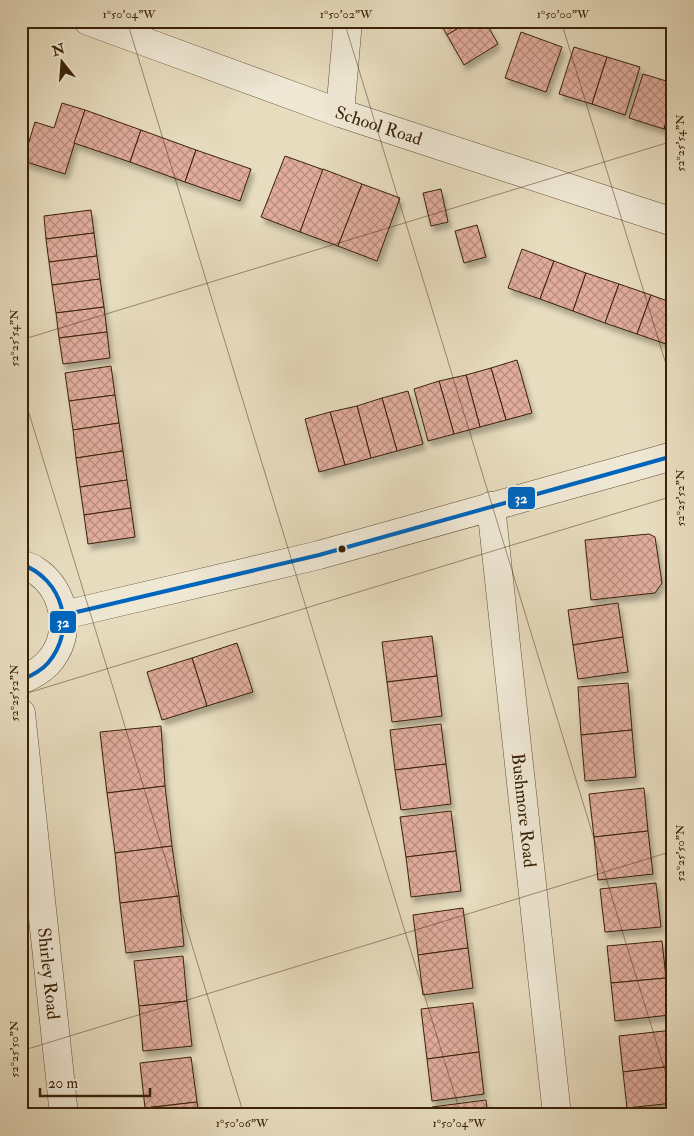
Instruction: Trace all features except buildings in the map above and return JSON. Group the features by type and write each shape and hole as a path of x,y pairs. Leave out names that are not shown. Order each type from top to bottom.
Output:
{"street":[{"name":"School Road","path":"88,21 340,112 673,222"},
{"path":"340,112 348,21"},
{"path":"64,615 319,555 673,456"},
{"name":"Bushmore Road","path":"491,506 557,1115"},
{"path":"21,564 34,569 49,581 59,597 64,615 63,633 58,649 48,664 21,680"},
{"name":"Shirley Road","path":"21,713 64,1115"}],"transit line":[{"name":"32","path":"64,615 319,555 673,456"},
{"name":"32","path":"21,564 35,571 47,581 56,593 61,606 63,621 62,635 57,650 48,663 36,673 21,680"}]}
